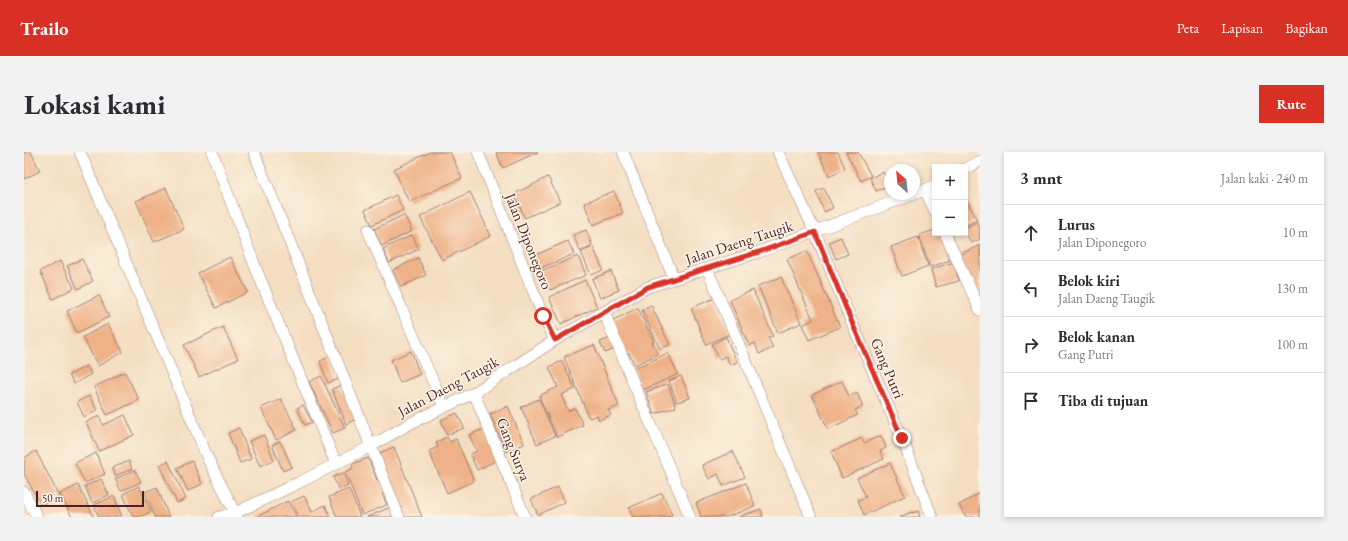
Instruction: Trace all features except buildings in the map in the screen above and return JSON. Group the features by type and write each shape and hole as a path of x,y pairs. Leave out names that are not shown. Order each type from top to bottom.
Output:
{"street":[{"path":"80,152 208,460 236,515"},
{"path":"212,152 255,266 336,464"},
{"path":"254,152 399,517"},
{"name":"Jalan Diponegoro","path":"478,152 543,316 555,340"},
{"path":"623,152 674,279"},
{"name":"Gang Putri","path":"778,152 815,232 902,438 932,517"},
{"path":"968,167 980,161"},
{"path":"930,188 933,200"},
{"name":"Jalan Daeng Taugik","path":"219,517 236,515 371,446 411,423 474,393 555,340 648,287 759,252 930,188"},
{"path":"368,230 444,407"},
{"path":"946,236 980,310"},
{"path":"707,268 811,517"},
{"path":"604,313 690,517"},
{"name":"Gang Surya","path":"474,393 525,517"},
{"path":"24,492 37,517"}],"route":[{"path":"543,316 555,340 648,287 759,252 815,232 902,438"}]}
